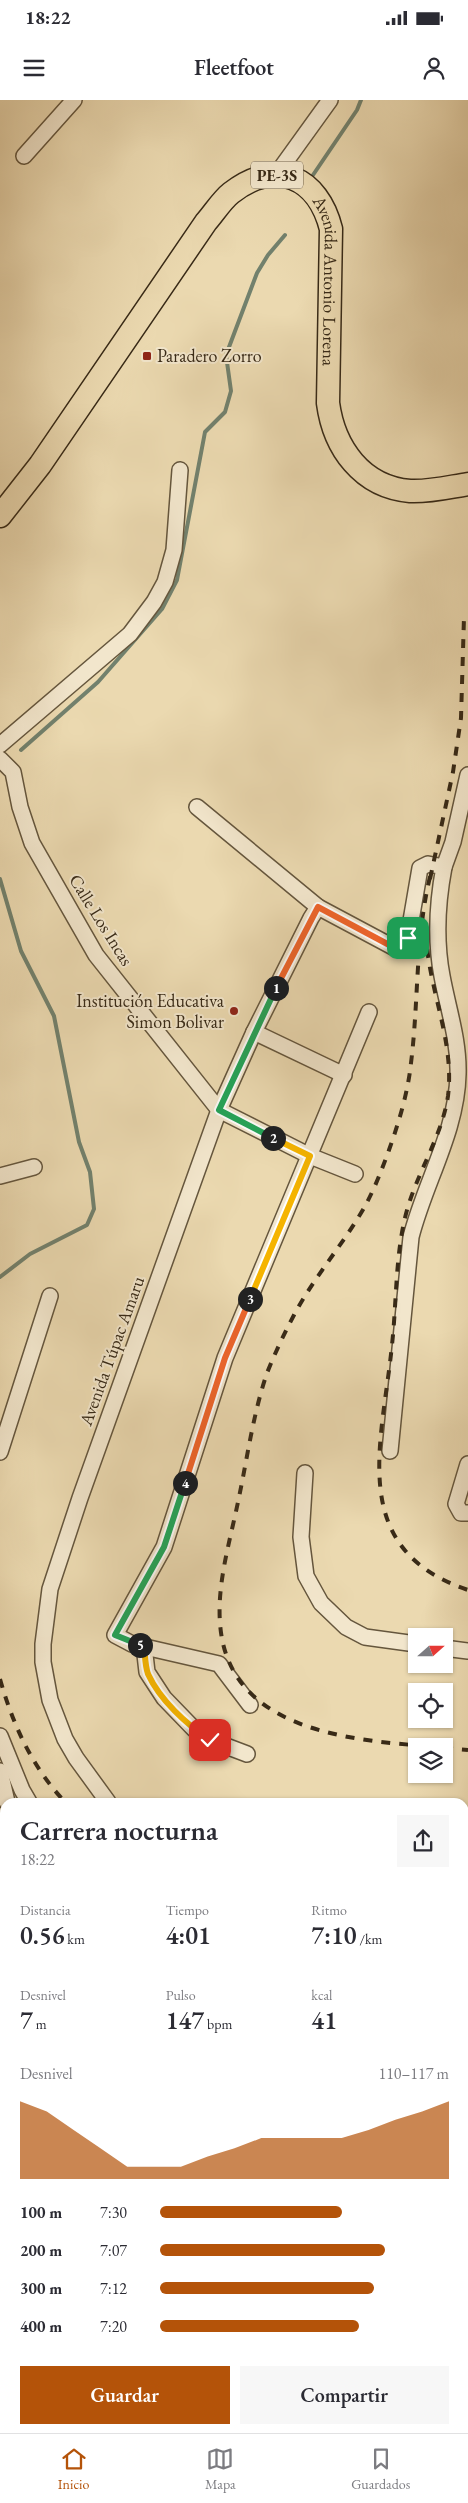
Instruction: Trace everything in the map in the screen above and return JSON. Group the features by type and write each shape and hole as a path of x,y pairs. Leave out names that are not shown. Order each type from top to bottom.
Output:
{"highway":[{"name":"Avenida Antonio Lorena","path":"276,175 290,177 308,186 326,209 331,229 328,393 330,421 341,448 362,472 396,488 417,491 468,484"},
{"name":"PE-3S","path":"0,516 40,465 206,222 230,193 248,183 276,175"}],"street":[{"path":"24,156 74,100"},
{"path":"276,175 330,100"},
{"path":"0,745 130,634 154,602 166,582 174,550 180,470"},
{"name":"Calle Los Incas","path":"0,759 13,772 20,807 32,843 96,955 219,1110"},
{"path":"390,1451 411,1237 418,1212 453,1116 457,1086 457,1045 437,944 437,911 444,867 453,842 468,775"},
{"path":"197,808 315,912 393,947 403,945 408,938 420,868 428,864 444,867"},
{"name":"Avenida Túpac Amaru","path":"105,1798 76,1758 65,1739 50,1700 43,1662 46,1614 50,1589 80,1498 219,1110 254,1032 315,912"},
{"path":"250,1705 219,1664 132,1644 115,1635 164,1547 225,1358 369,1012"},
{"path":"254,1032 344,1075"},
{"path":"219,1110 310,1156 355,1174"},
{"path":"0,1176 34,1167"},
{"path":"0,1452 50,1296"},
{"path":"466,1514 458,1510 456,1504 468,1464"},
{"path":"305,1473 301,1537 306,1576 322,1603 346,1628 365,1637 408,1643"},
{"path":"144,1646 147,1672 164,1698 194,1729 210,1740 247,1754"},
{"path":"453,1649 468,1651"},
{"path":"0,1736 27,1798"},
{"path":"0,1770 6,1798"}],"waterway":[{"path":"313,175 357,110 361,100"},
{"path":"21,750 98,682 162,609 177,580 205,432 225,412 231,391 226,355 257,273 268,255 285,235"},
{"path":"0,879 21,951 54,1016 79,1142 90,1172 94,1209 87,1225 30,1254 0,1277"}],"railway":[{"path":"430,879 453,772 461,718 464,617"},
{"path":"408,1744 360,1739 327,1732 295,1722 267,1706 244,1686 227,1658 220,1623 220,1593 254,1421 267,1373 283,1336 301,1302 353,1226 369,1198 400,1118 410,1074 422,920 431,873"},
{"path":"426,931 431,972 448,1054 448,1096 441,1125 407,1210 400,1243 392,1345 379,1455 381,1489 388,1521 403,1548 429,1572 468,1590"},
{"path":"0,1679 11,1713 25,1745 33,1760 61,1798"},
{"path":"453,1749 468,1750"}],"place":[{"name":"Paradero Zorro","path":"147,356"},
{"name":"Institución Educativa Simon Bolivar","path":"234,1011"}],"route":[{"path":"210,1740 194,1729 164,1698 147,1672 144,1646 132,1644 115,1635 164,1547 225,1358 310,1156 219,1110 254,1032 318,907 393,947 403,945 408,938"}]}
